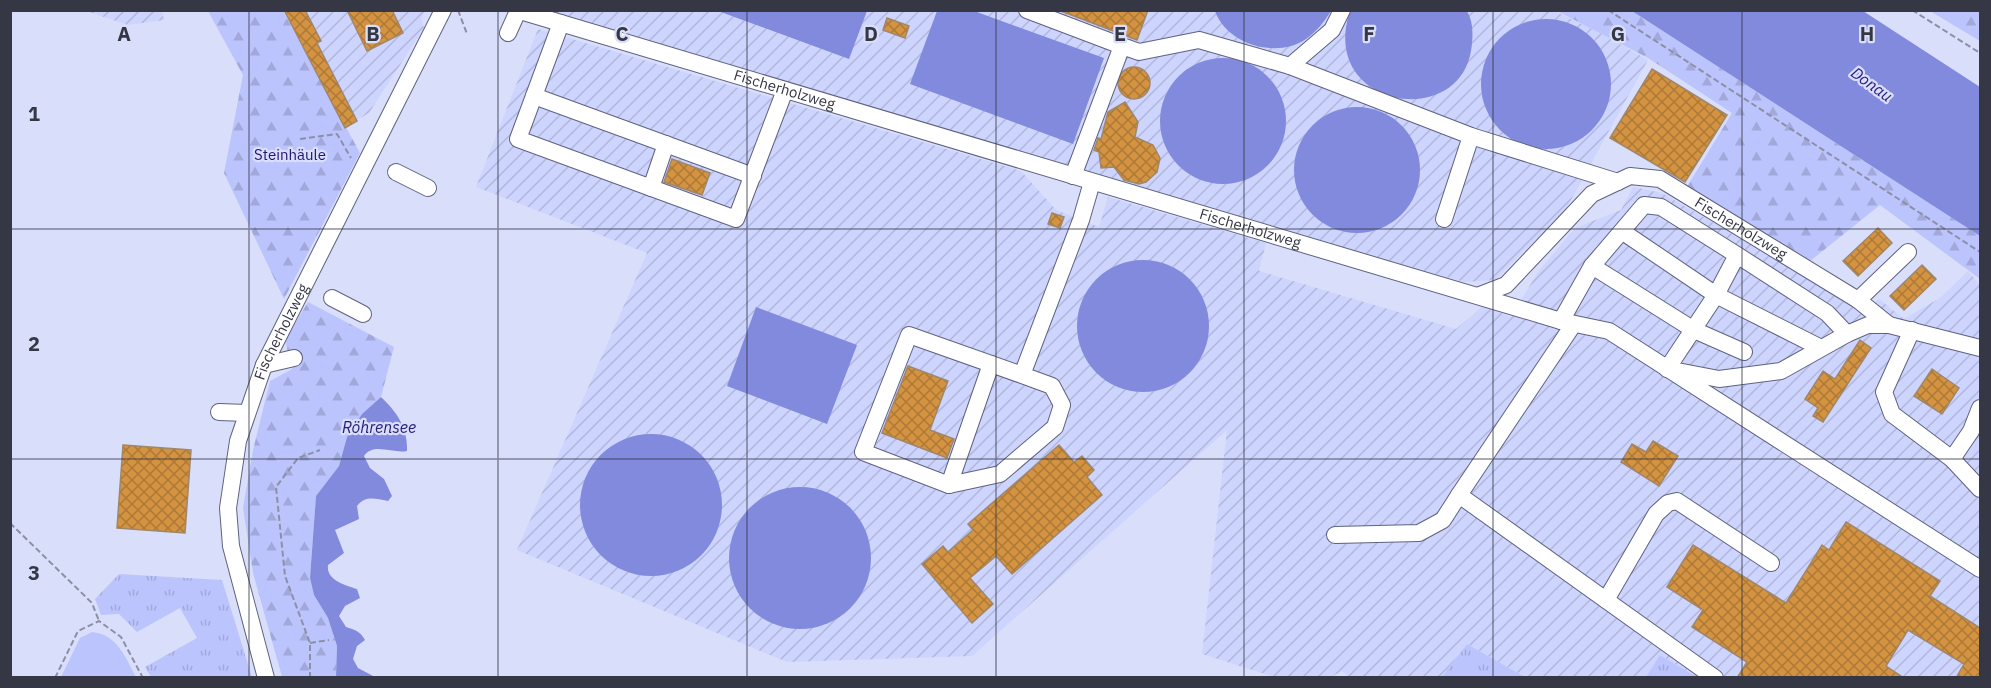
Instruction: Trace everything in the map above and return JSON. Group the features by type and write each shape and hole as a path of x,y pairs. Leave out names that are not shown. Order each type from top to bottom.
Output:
{"street":[{"name":"Fischerholzweg","path":"266,678 231,546 228,508 238,441 264,365 443,10"},
{"path":"1290,66 1332,30 1342,10"},
{"name":"Fischerholzweg","path":"518,11 1480,295 1506,285 1592,194 1630,176 1660,179 1858,300 1889,325"},
{"path":"508,33 518,11"},
{"path":"1030,11 1139,52 1199,40 1290,66 1471,136 1618,182"},
{"path":"561,23 518,139 736,219 785,90"},
{"path":"1073,176 1122,46"},
{"path":"534,96 753,176"},
{"path":"1444,219 1471,136"},
{"path":"651,188 666,144"},
{"path":"396,172 428,188"},
{"path":"1022,375 1092,182"},
{"path":"1335,535 1419,532 1443,520 1567,323 1592,266 1644,205 1661,207 1737,255 1827,313 1847,334"},
{"path":"1623,232 1716,295 1821,348"},
{"path":"1858,300 1908,252"},
{"path":"1667,369 1716,295 1737,255"},
{"path":"1592,266 1694,330 1744,352"},
{"path":"1480,295 1567,323 1609,331 1980,569"},
{"path":"332,298 363,314"},
{"path":"1667,369 1719,379 1781,371 1847,334 1869,325 1889,325 1980,348"},
{"path":"1912,330 1884,392 1892,414 1952,459 1980,489"},
{"path":"909,335 1022,375 1052,386 1062,405 1055,427 1000,474 949,485 863,452 909,335"},
{"path":"264,365 294,358"},
{"path":"949,485 991,364"},
{"path":"1952,459 1971,431 1980,408"},
{"path":"219,412 247,413"},
{"path":"1459,495 1715,678"},
{"path":"1606,600 1656,514 1668,503 1677,501 1771,563"}],"path":[{"path":"458,10 467,34"},
{"path":"1608,10 1980,252"},
{"path":"1912,10 1980,53"},
{"path":"300,139 337,134 359,174"},
{"path":"310,678 310,643 285,576 276,487 298,458 320,450"},
{"path":"10,523 92,603 99,621 121,637 143,678"},
{"path":"55,678 78,631 99,621"},
{"path":"310,643 328,640"}],"shaded area":[{"path":"1552,10 1595,30 1648,60 1566,209 1495,280 1464,282 1289,233 551,11"},
{"path":"86,11 162,11 164,20 128,25"},
{"path":"284,11 425,11 421,19 424,28 369,113 345,127"},
{"path":"538,29 1021,171 1056,210 1099,227 1108,197 1266,243 1259,271 1456,329 1483,306 1511,317 1538,272 1575,228 1621,210 1633,187 1662,193 1863,310 1879,299 1904,319 1940,298 1968,271 1980,285 1980,677 1697,677 1660,655 1646,677 1525,677 1467,644 1442,677 1349,677 1342,671 1331,677 1274,677 1202,654 1227,430 972,656 787,662 517,550 647,253 476,187"}],"green space":[{"name":"Steinhäule","path":"208,11 283,11 360,153 284,299 224,173 243,75"},
{"path":"1557,11 1632,11 1980,236 1980,279 1880,205 1809,262 1685,190 1732,113 1648,58"},
{"path":"1930,11 1980,11 1980,41"},
{"path":"308,302 394,347 381,397 362,414 347,437 339,466 316,496 310,578 314,595 328,618 337,646 336,677 282,677 253,573 243,508 253,450 270,381 292,369 285,340"},
{"path":"119,574 222,580 252,677 151,677 145,667 197,638 180,608 137,632 119,614 101,615 95,599"},
{"path":"92,632 108,637 120,648 136,677 61,677 80,638"},
{"path":"1467,644 1525,677 1442,677"},
{"path":"1660,655 1697,677 1646,677"}],"water":[{"path":"867,10 849,59 718,11"},
{"path":"1215,10 1331,11 1314,33 1306,39 1294,45 1268,48 1241,40 1230,33 1221,23"},
{"path":"937,11 974,11 1104,58 1073,144 910,84"},
{"path":"1350,11 1467,11 1472,26 1471,51 1460,76 1442,92 1418,99 1393,97 1371,87 1353,69 1345,44"},
{"name":"Donau","path":"1632,11 1863,11 1980,87 1980,236"},
{"path":"1546,19 1571,24 1592,38 1606,59 1611,84 1606,109 1592,130 1571,144 1546,149 1521,144 1500,130 1486,109 1481,84 1486,59 1500,38 1521,24"},
{"path":"1223,58 1247,63 1268,76 1281,97 1286,121 1281,145 1268,166 1247,179 1223,184 1199,179 1178,166 1165,145 1160,121 1165,97 1178,76 1199,63"},
{"path":"1357,107 1381,111 1402,125 1416,146 1420,170 1416,194 1402,215 1381,229 1357,233 1333,229 1312,215 1298,194 1294,170 1298,146 1312,125 1333,111"},
{"path":"1143,260 1168,265 1190,279 1204,301 1209,326 1204,351 1190,373 1168,387 1143,392 1118,387 1096,373 1082,351 1077,326 1082,301 1096,279 1118,265"},
{"path":"756,307 857,345 827,424 727,386"},
{"name":"Röhrensee","path":"381,397 400,421 406,435 407,451 378,449 364,456 370,468 384,479 392,496 388,501 367,499 357,506 359,519 335,530 344,553 328,565 333,578 357,589 360,598 345,606 339,616 346,627 355,630 365,640 357,646 353,659 358,668 375,677 336,677 337,646 328,618 314,595 310,578 316,496 339,466 347,437 362,414"},
{"path":"651,434 678,440 701,455 716,478 722,505 716,532 701,555 678,570 651,576 624,570 601,555 586,532 580,505 586,478 601,455 624,440"},
{"path":"800,487 827,493 850,508 865,531 871,558 865,585 850,608 827,623 800,629 773,623 750,608 735,585 729,558 735,531 750,508 773,493"}],"building":[{"path":"284,10 305,10 321,41 317,43 357,121 345,128"},
{"path":"347,10 392,10 403,33 367,51"},
{"path":"1058,10 1148,10 1137,40"},
{"path":"887,18 909,26 905,38 883,30"},
{"path":"1134,67 1145,72 1150,83 1145,94 1134,99 1123,94 1118,83 1123,72"},
{"path":"1652,69 1727,115 1685,182 1610,138"},
{"path":"1125,102 1138,122 1135,137 1153,145 1160,158 1157,172 1146,182 1139,184 1124,180 1114,167 1101,168 1099,152 1094,150 1098,138 1101,139 1108,112"},
{"path":"672,159 710,173 702,195 664,182"},
{"path":"1052,213 1064,217 1060,228 1048,224"},
{"path":"1878,228 1892,243 1858,276 1843,261"},
{"path":"1922,265 1936,279 1904,310 1890,296"},
{"path":"1860,340 1871,348 1823,422 1813,416 1818,408 1805,399 1823,371 1835,379"},
{"path":"908,366 948,381 930,430 954,439 947,458 882,433"},
{"path":"1932,369 1959,388 1942,414 1914,396"},
{"path":"1653,441 1678,456 1659,486 1621,462 1632,444 1646,452"},
{"path":"123,445 191,450 185,533 117,528"},
{"path":"1059,445 1074,462 1082,456 1094,470 1087,477 1102,495 1012,574 996,556 970,578 993,604 972,623 922,564 943,546 948,552 973,530 968,524"},
{"path":"1846,522 1940,581 1930,596 1980,628 1980,678 1956,678 1964,664 1908,630 1886,666 1904,678 1737,678 1747,662 1692,627 1703,610 1667,587 1693,545 1786,603 1822,545 1829,550"}]}
